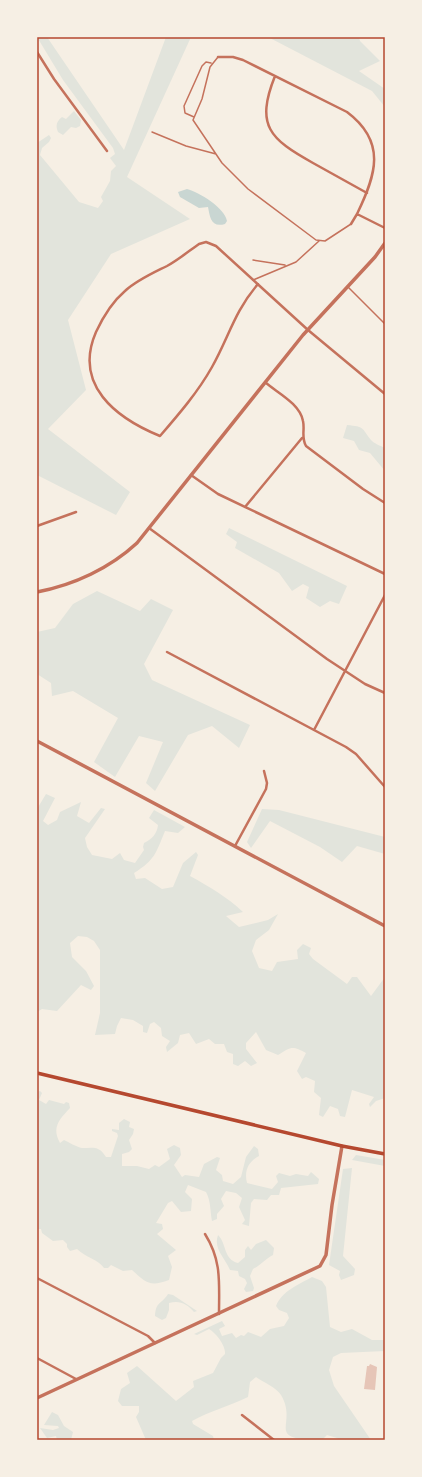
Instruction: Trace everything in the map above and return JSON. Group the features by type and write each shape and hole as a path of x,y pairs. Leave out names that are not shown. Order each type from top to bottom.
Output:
{"main road":[{"path":"37,1073 342,1146 385,1154"}],"street":[{"path":"37,52 54,79 107,151"},
{"path":"218,57 233,57 347,112 358,121 369,135 374,156 373,176 367,193 351,224"},
{"path":"274,76 267,97 266,111 270,129 277,140 289,150 367,193"},
{"path":"356,214 385,228"},
{"path":"258,284 243,302 232,322 218,357 203,382 160,436 128,420 106,401 97,390 91,378 89,362 94,336 108,310 126,290 184,255 199,244 206,242 216,246 258,284 308,330 385,394"},
{"path":"37,592 71,582 106,566 127,552 149,528 308,330 376,257 385,243"},
{"path":"266,383 299,411 303,421 302,438 309,449 363,489 385,503"},
{"path":"245,507 302,438"},
{"path":"192,475 212,491 385,574"},
{"path":"37,526 76,512"},
{"path":"149,528 345,672 385,693"},
{"path":"314,730 385,595"},
{"path":"167,652 351,750 385,786"},
{"path":"37,741 385,926"},
{"path":"235,846 266,789 267,783 264,771"},
{"path":"37,1398 315,1270 324,1261 342,1146"},
{"path":"205,1234 214,1247 220,1269 219,1314"},
{"path":"37,1278 148,1336 155,1343"},
{"path":"37,1358 76,1379"},
{"path":"242,1415 274,1440"}],"lane":[{"path":"218,57 212,63 202,99 194,117 194,122 216,154 248,189 319,241"},
{"path":"194,117 185,113 184,106 202,66 206,62 212,63"},
{"path":"152,132 186,146 216,154"},
{"path":"253,280 300,259 319,241 329,239 351,224"},
{"path":"253,260 287,265"},
{"path":"347,287 385,324"}],"shaded area":[{"path":"37,37 47,37 124,150 166,37 191,37 127,177 190,219 111,254 68,320 86,390 48,429 130,492 116,515 37,475 37,143 49,135 51,138 42,148 40,155 79,202 98,208 103,201 101,197 110,181 111,171 116,166 110,158 115,154 113,148 63,80"},
{"path":"268,37 359,37 360,41 380,61 359,71 385,89 385,107 372,91"},
{"path":"74,111 81,120 80,126 76,128 71,127 63,135 58,132 57,123 59,120 62,117 66,119"},
{"path":"187,189 198,193 217,206 225,216 227,221 225,224 220,225 212,221 208,207 199,208 180,197 178,192"},
{"path":"347,425 362,428 372,441 385,448 385,471 370,453 359,450 354,441 343,438"},
{"path":"229,528 347,586 339,604 330,601 320,607 306,598 309,587 303,584 292,591 279,573 235,548 237,542 226,534"},
{"path":"97,591 140,611 151,599 173,610 144,664 152,680 250,725 239,748 212,726 188,735 155,791 146,783 163,742 139,736 115,777 94,762 118,718 73,691 52,696 51,683 37,674 37,632 55,628 73,604"},
{"path":"46,794 55,798 43,821 48,825 57,820 60,812 81,802 77,816 89,823 101,808 105,809 85,838 87,847 92,855 112,859 120,853 124,860 135,863 144,850 144,843 152,838 157,831 158,825 149,818 154,810 185,827 178,833 165,831 151,860 134,873 136,879 145,878 162,889 173,887 183,863 196,852 198,855 190,876 218,892 243,912 226,916 239,927 268,920 278,914 269,930 256,940 252,951 259,968 272,971 277,962 298,959 297,950 303,944 311,948 309,954 313,959 347,984 352,977 357,977 371,996 385,977 385,1098 376,1101 370,1107 369,1104 374,1097 352,1090 345,1117 340,1116 338,1109 330,1106 323,1117 319,1115 321,1098 314,1092 315,1081 306,1077 302,1079 297,1071 306,1053 292,1048 278,1055 266,1050 256,1032 246,1043 246,1049 257,1063 251,1066 245,1061 238,1066 233,1064 233,1054 227,1052 224,1044 215,1044 209,1039 196,1044 189,1033 180,1035 178,1043 167,1052 166,1047 170,1041 162,1036 161,1028 154,1022 150,1024 147,1033 143,1032 143,1026 133,1020 121,1018 115,1034 95,1035 100,1013 100,950 94,941 87,937 78,936 70,943 72,957 86,971 94,986 91,990 81,985 57,1011 42,1009 37,1012 37,809"},
{"path":"262,809 279,810 385,837 385,854 357,846 342,862 320,847 270,821 251,848 247,842"},
{"path":"40,1091 42,1093 39,1100 46,1104 49,1100 64,1104 66,1102 69,1103 70,1108 60,1120 56,1132 60,1143 64,1140 82,1148 95,1148 101,1151 106,1157 111,1157 118,1136 117,1133 112,1131 112,1129 119,1130 119,1123 124,1119 130,1122 129,1127 134,1129 129,1140 132,1149 129,1152 122,1154 122,1166 137,1166 149,1169 155,1165 159,1167 170,1159 167,1149 174,1145 180,1148 181,1155 174,1165 182,1177 185,1175 199,1177 204,1164 217,1157 220,1158 216,1170 222,1175 223,1181 233,1184 241,1177 246,1157 254,1146 258,1149 259,1156 252,1161 248,1167 246,1175 247,1183 272,1189 278,1182 276,1176 279,1173 290,1176 296,1174 308,1176 311,1172 319,1179 318,1184 281,1188 279,1195 271,1195 267,1200 254,1199 251,1203 249,1226 242,1224 245,1220 239,1207 242,1198 236,1193 226,1191 221,1199 224,1206 217,1214 217,1219 212,1221 210,1202 206,1192 188,1185 185,1192 192,1199 191,1211 181,1212 172,1201 168,1203 156,1223 162,1224 163,1229 157,1234 176,1250 168,1256 172,1267 169,1280 153,1283 145,1281 132,1270 123,1271 111,1265 108,1268 104,1268 102,1265 77,1249 70,1251 67,1244 63,1240 53,1241 42,1233 41,1229 37,1229 37,1092"},
{"path":"356,1155 385,1160 385,1166 352,1160"},
{"path":"352,1168 343,1256 355,1269 354,1275 341,1280 339,1275 340,1271 329,1265 343,1169"},
{"path":"218,1235 223,1243 227,1255 233,1261 238,1263 245,1257 245,1250 248,1246 251,1250 256,1244 266,1240 274,1248 273,1255 253,1269 250,1276 254,1288 253,1291 246,1292 244,1289 247,1283 245,1279 239,1276 238,1271 230,1270 218,1249"},
{"path":"312,1277 322,1281 326,1287 330,1327 341,1332 352,1329 372,1340 385,1340 385,1351 341,1353 333,1357 329,1370 334,1386 371,1440 339,1440 327,1435 322,1440 304,1439 287,1434 287,1415 281,1395 279,1392 256,1377 250,1382 248,1397 192,1421 193,1424 213,1436 214,1440 146,1440 136,1417 139,1412 139,1406 122,1406 118,1401 121,1389 130,1383 127,1373 137,1366 176,1401 194,1387 193,1381 213,1373 221,1358 225,1354 224,1347 220,1340 215,1333 209,1329 197,1335 194,1334 222,1321 225,1326 219,1329 222,1336 232,1333 236,1338 241,1335 244,1336 248,1332 261,1337 270,1329 284,1326 289,1318 287,1313 279,1310 276,1306 286,1292"},
{"path":"168,1294 173,1295 197,1311 194,1312 183,1303 173,1302 169,1303 169,1310 166,1318 162,1320 155,1316 156,1308"},
{"path":"52,1412 58,1415 64,1426 73,1432 71,1440 57,1440 56,1436 47,1438 40,1428 53,1430 59,1428 58,1426 44,1425"}],"building":[{"path":"370,1364 377,1367 375,1390 364,1389 367,1366"}]}
